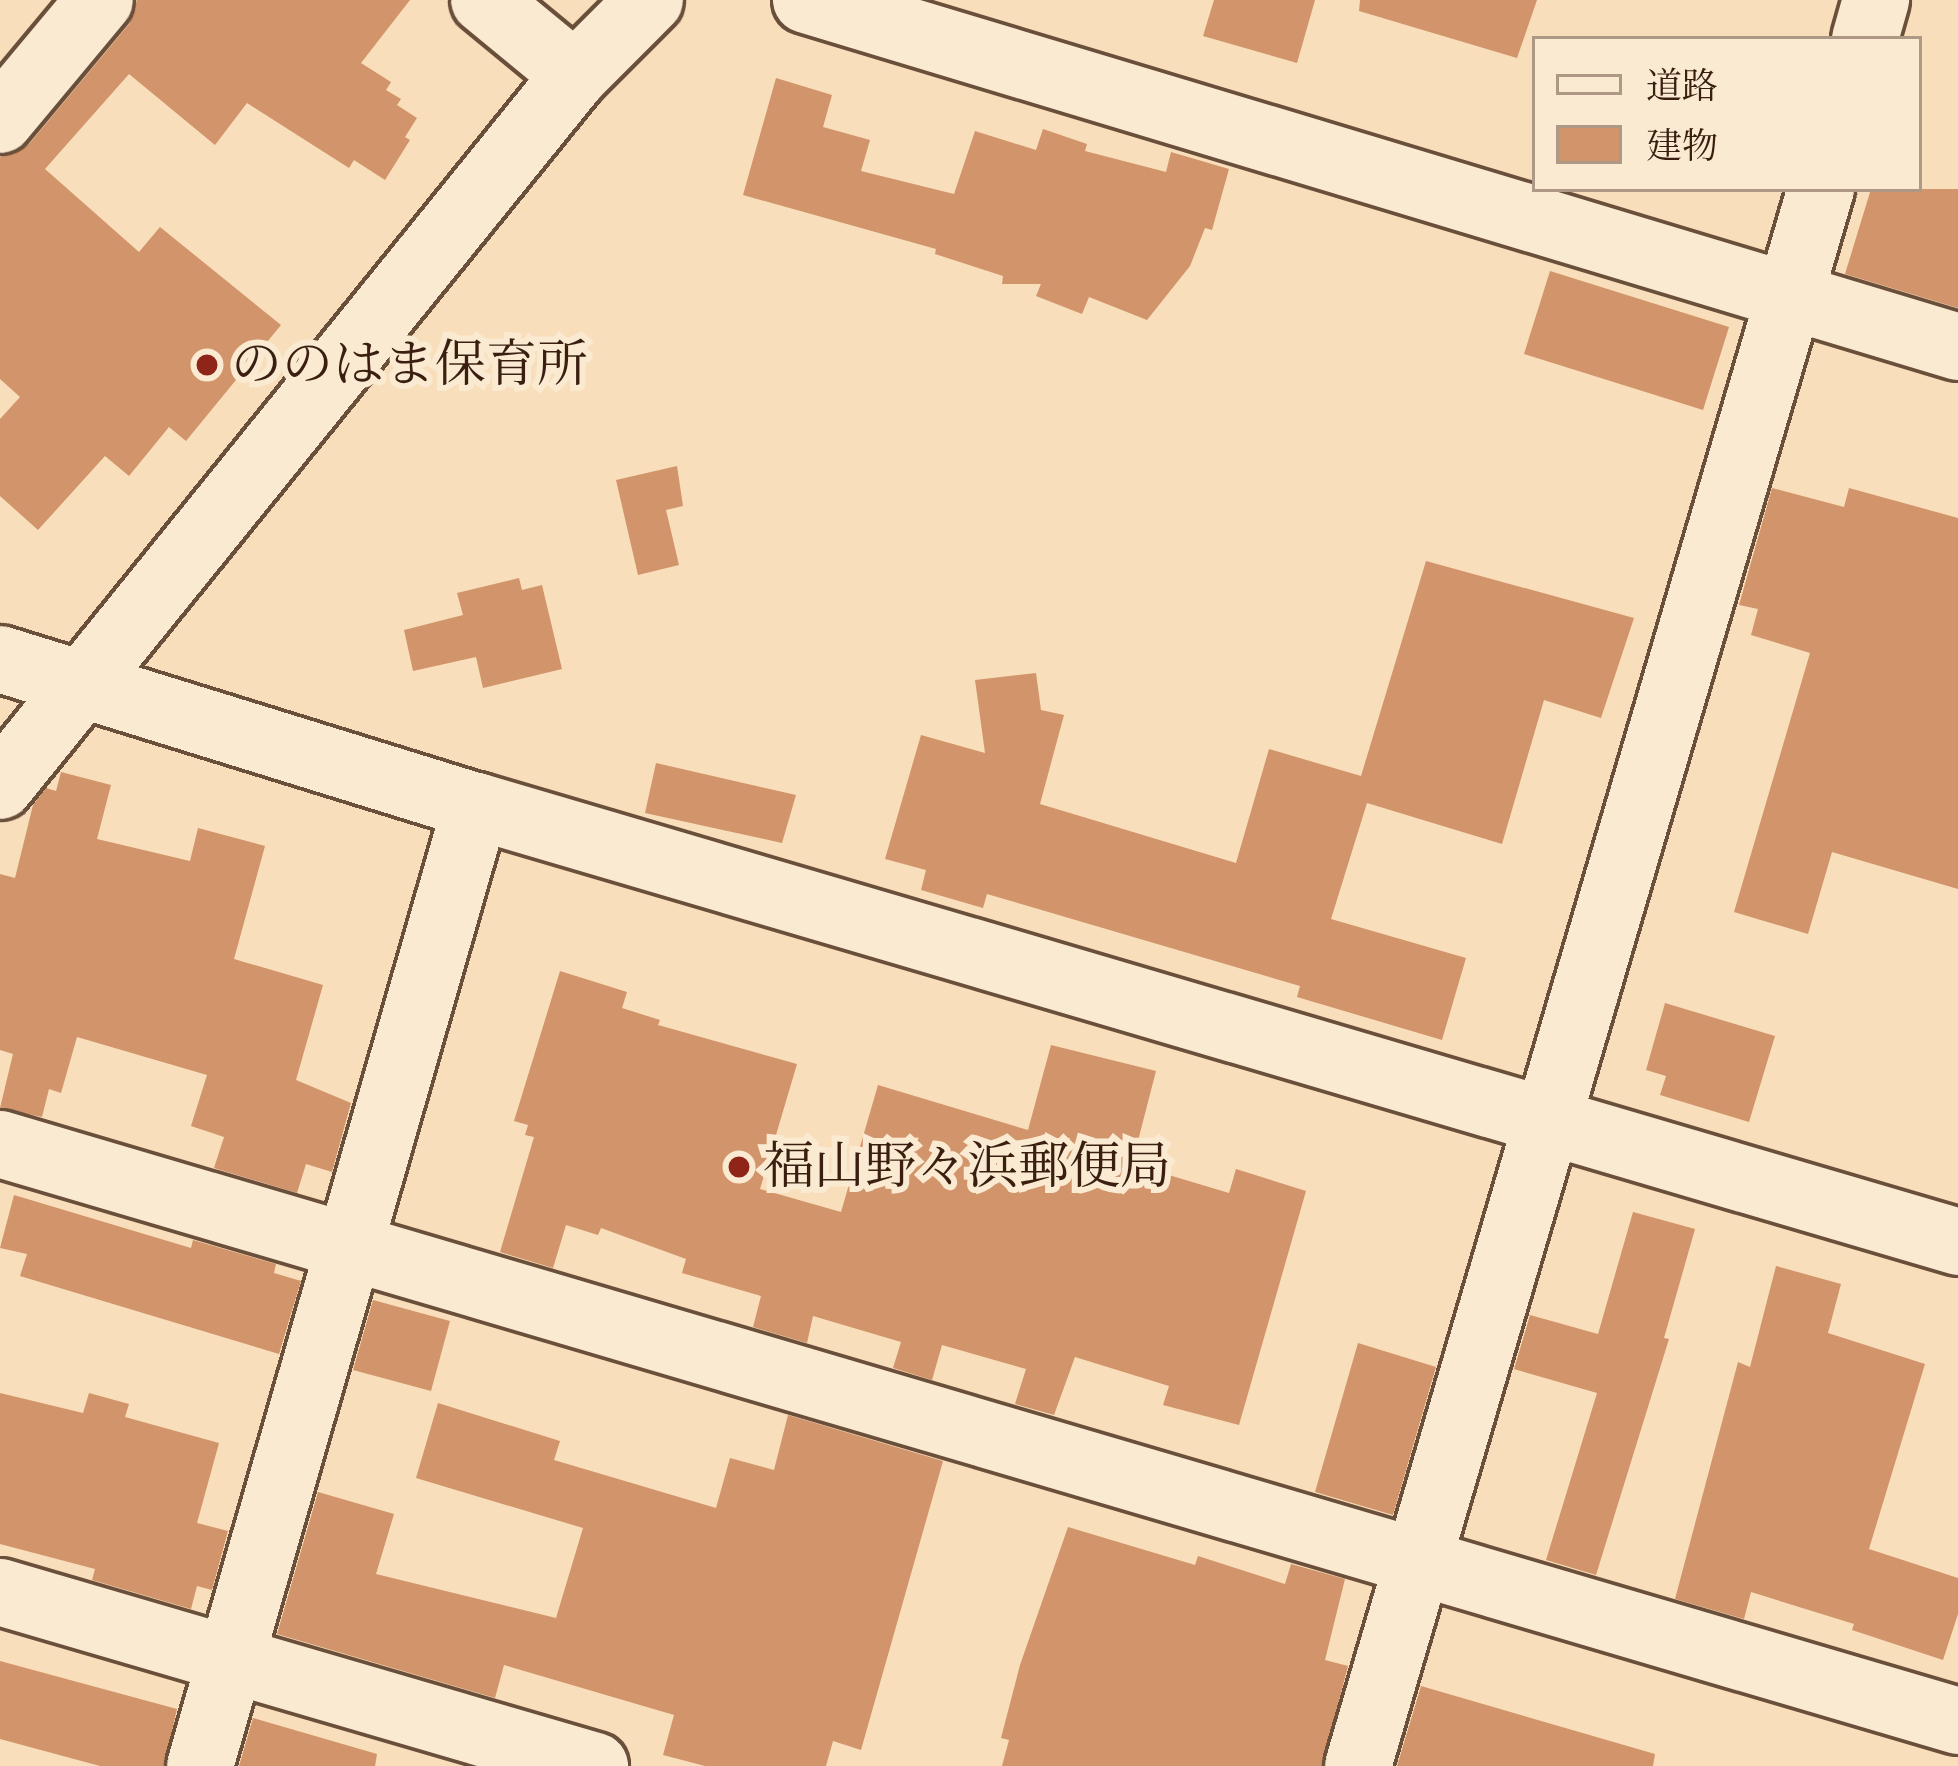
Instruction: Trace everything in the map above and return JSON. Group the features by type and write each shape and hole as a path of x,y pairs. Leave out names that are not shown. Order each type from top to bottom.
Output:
{"street":[{"path":"6,101 100,0"},
{"path":"484,0 575,75"},
{"path":"0,786 575,75 650,0"},
{"path":"806,0 1958,346"},
{"path":"1866,36 1876,0"},
{"path":"1358,1766 1820,192"},
{"path":"0,659 476,806 1958,1242"},
{"path":"200,1766 476,806"},
{"path":"0,1144 1958,1721"},
{"path":"0,1592 596,1766"}],"building":[{"path":"137,0 410,0 361,63 391,82 386,90 401,99 397,105 417,118 405,137 410,140 385,180 354,160 349,168 247,103 215,145 129,74 45,169 139,252 160,227 281,325 186,441 169,427 129,476 105,456 38,530 0,496 0,419 20,397 0,379 0,157 29,144 129,24"},
{"path":"1214,0 1315,0 1297,63 1203,36"},
{"path":"1360,0 1537,0 1517,58 1359,11"},
{"path":"776,78 832,95 823,127 870,140 861,171 954,194 975,131 1036,150 1043,129 1087,144 1085,151 1166,172 1171,152 1229,169 1212,230 1205,228 1190,266 1147,320 1089,297 1082,314 1036,296 1041,284 1002,284 1003,276 935,254 936,249 743,195"},
{"path":"1958,189 1958,308 1845,274 1870,192"},
{"path":"1550,271 1729,327 1703,410 1524,354"},
{"path":"677,466 683,506 666,510 679,565 638,575 616,480"},
{"path":"1772,488 1844,507 1849,488 1958,518 1958,889 1832,852 1808,934 1734,912 1810,653 1751,635 1758,609 1739,605"},
{"path":"1426,561 1634,618 1601,718 1544,700 1502,844 1367,803 1331,919 1466,958 1442,1040 1297,997 1300,986 987,894 983,908 921,890 926,870 885,859 921,735 985,753 975,680 1036,673 1041,710 1064,715 1040,804 1236,863 1269,749 1361,776"},
{"path":"519,578 522,590 542,585 562,669 483,688 476,657 413,671 404,630 463,615 457,593"},
{"path":"656,763 796,795 782,843 645,813"},
{"path":"61,772 111,785 97,839 190,861 198,828 265,846 234,959 323,985 296,1080 351,1103 332,1172 306,1164 297,1193 214,1168 224,1137 191,1126 207,1075 77,1037 61,1093 49,1089 42,1117 0,1108 13,1054 0,1050 0,874 15,878 33,805 46,788 56,791"},
{"path":"560,971 627,992 622,1008 660,1020 658,1025 797,1064 760,1189 841,1212 878,1085 1028,1130 1051,1045 1156,1071 1132,1164 1229,1193 1236,1169 1306,1191 1239,1425 1163,1405 1169,1386 1075,1357 1054,1415 1015,1404 1026,1369 942,1345 932,1380 893,1368 901,1342 813,1316 807,1343 753,1327 761,1296 682,1273 686,1259 601,1228 598,1235 566,1225 553,1268 500,1252 534,1137 525,1135 528,1125 514,1121"},
{"path":"1665,1003 1775,1036 1749,1122 1660,1095 1666,1076 1646,1070"},
{"path":"14,1195 191,1248 193,1240 276,1264 274,1273 301,1281 279,1354 20,1276 27,1254 0,1248"},
{"path":"1633,1212 1695,1229 1664,1338 1669,1339 1596,1575 1546,1560 1597,1393 1514,1369 1530,1315 1598,1334"},
{"path":"1776,1266 1841,1284 1828,1333 1925,1364 1869,1549 1958,1578 1958,1614 1943,1660 1852,1630 1854,1624 1751,1592 1744,1619 1675,1599 1738,1362 1750,1367"},
{"path":"373,1300 450,1321 431,1391 353,1370"},
{"path":"1358,1343 1436,1367 1393,1515 1315,1492"},
{"path":"0,1393 83,1413 89,1393 129,1404 125,1417 219,1443 197,1523 228,1531 212,1590 197,1586 191,1609 92,1580 95,1569 0,1544"},
{"path":"438,1403 560,1441 554,1460 716,1508 730,1458 774,1470 788,1415 943,1461 861,1750 833,1741 826,1766 705,1766 663,1755 674,1715 504,1665 495,1698 277,1634 318,1492 394,1514 376,1574 556,1618 583,1528 416,1478"},
{"path":"1068,1527 1195,1565 1198,1556 1285,1584 1291,1564 1345,1579 1325,1660 1348,1666 1322,1766 1002,1766 1009,1740 1001,1738 1020,1665"},
{"path":"0,1661 177,1709 164,1766 100,1766 0,1739"},
{"path":"1421,1686 1655,1754 1653,1766 1397,1766"},
{"path":"253,1718 377,1754 375,1766 239,1766"}],"place":[{"name":"ののはま保育所","path":"207,365"},
{"name":"福山野々浜郵便局","path":"739,1167"}]}
